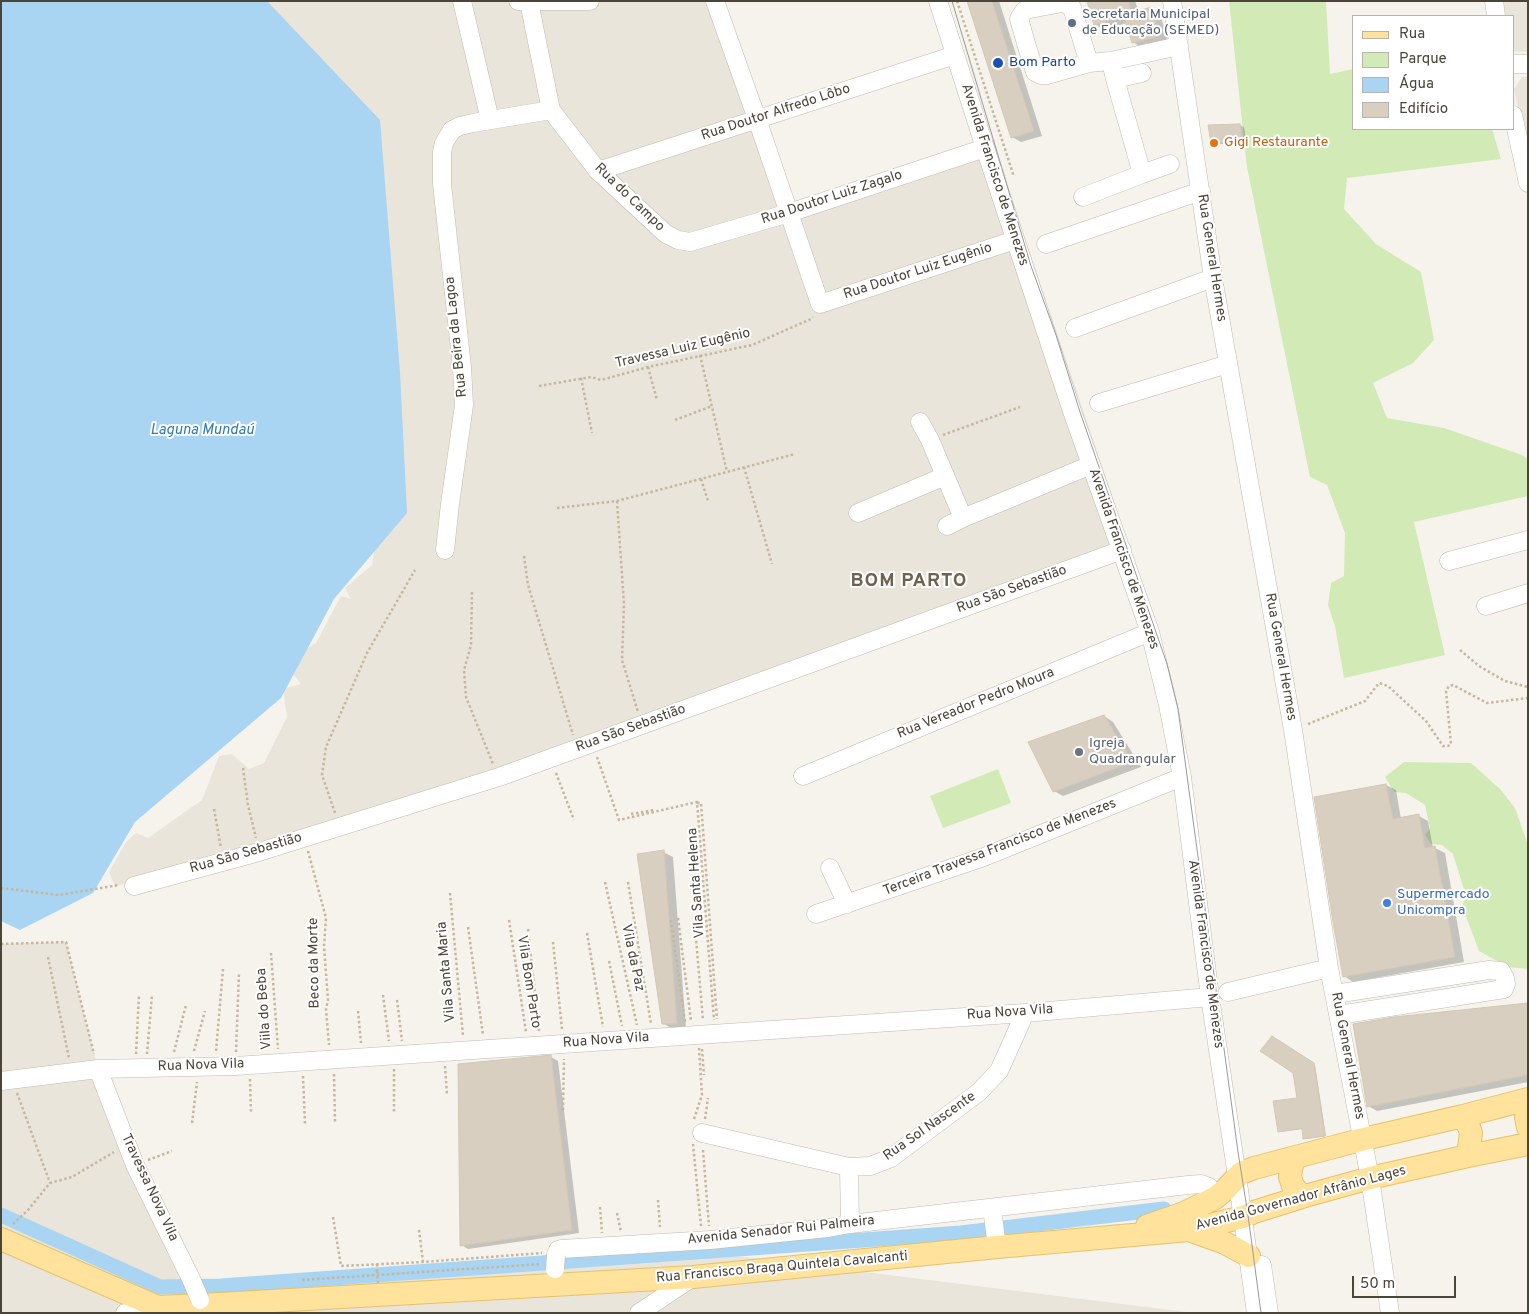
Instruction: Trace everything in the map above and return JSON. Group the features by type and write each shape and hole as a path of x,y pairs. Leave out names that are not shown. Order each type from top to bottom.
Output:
{"main road":[{"name":"Avenida Governador Afrânio Lages","path":"1118,1237 1184,1213 1215,1198 1237,1176 1254,1168 1364,1139 1528,1101"},
{"path":"1528,1101 1526,1118 1528,1127"},
{"path":"1463,1116 1471,1133 1468,1156"},
{"name":"Avenida Governador Afrânio Lages","path":"1118,1237 1189,1230 1248,1215 1305,1196 1370,1178 1528,1144"},
{"path":"1294,1158 1290,1177 1293,1186 1305,1196"},
{"path":"1189,1230 1226,1243 1249,1256"},
{"path":"7,1232 158,1307 202,1306"},
{"name":"Rua Francisco Braga Quintela Cavalcanti","path":"202,1306 445,1291 555,1265 693,1277 996,1242 1118,1237"}],"street":[{"path":"462,1 490,120 551,110 524,2 590,1"},
{"path":"715,1 758,119 820,304"},
{"name":"Avenida Francisco de Menezes","path":"938,1 1015,240 1150,632 1168,704 1182,777 1210,997 1237,1176 1248,1215 1249,1256 1256,1313"},
{"name":"Rua General Hermes","path":"1172,1 1213,278 1293,730 1334,994 1364,1139 1390,1313"},
{"path":"1494,1 1496,15"},
{"path":"1089,63 1072,8 1068,5 1062,3 1026,10 1022,14 1019,19 1035,72 1041,75 1089,63 1111,61 1179,46"},
{"name":"Rua Doutor Alfredo Lôbo","path":"598,171 955,55"},
{"path":"1111,61 1142,174"},
{"path":"1514,64 1528,64"},
{"path":"1115,79 1142,73"},
{"name":"Rua do Campo","path":"551,110 598,171 666,234 678,240"},
{"name":"Rua Beira da Lagoa","path":"445,550 464,405 462,367 442,184 442,152 444,143 452,130 460,126 490,120"},
{"path":"1514,120 1528,183"},
{"name":"Rua Doutor Luiz Zagalo","path":"678,240 690,242 789,213 985,148"},
{"path":"1083,197 1170,164"},
{"path":"1046,244 1201,191"},
{"name":"Rua Doutor Luiz Eugênio","path":"820,304 1015,240"},
{"path":"1075,328 1213,278"},
{"path":"1099,403 1228,364"},
{"path":"920,422 930,440 963,518"},
{"path":"947,526 1091,465"},
{"path":"858,513 945,476"},
{"path":"1449,561 1528,540"},
{"name":"Rua São Sebastião","path":"134,886 259,852 499,777 1122,550"},
{"path":"1486,606 1528,593"},
{"name":"Rua Vereador Pedro Moura","path":"802,776 1150,632"},
{"name":"Terceira Travessa Francisco de Menezes","path":"816,914 984,857 1182,777"},
{"path":"830,868 847,904"},
{"path":"1228,992 1330,968"},
{"path":"1334,994 1489,970 1501,972 1505,978 1506,984 1504,989 1339,1015"},
{"name":"Rua Nova Vila","path":"6,1080 98,1069 279,1063 1026,1012 1210,997"},
{"name":"Rua Sol Nascente","path":"702,1133 849,1167 870,1166 891,1158 979,1092 999,1072 1026,1012"},
{"name":"Travessa Nova Vila","path":"98,1069 135,1165 192,1281 202,1306"},
{"path":"849,1167 850,1224"},
{"name":"Avenida Senador Rui Palmeira","path":"555,1265 561,1249 710,1240 850,1224 993,1213 1201,1184 1209,1188 1215,1198"},
{"path":"993,1213 996,1242"},
{"path":"1248,1215 1269,1313"},
{"path":"639,1313 693,1277"},
{"path":"125,1313 158,1307"}],"path":[{"path":"957,1 1014,177"},
{"name":"Travessa Luiz Eugênio","path":"539,386 591,377 601,380 648,367 752,345 812,319 820,304"},
{"path":"700,355 727,472"},
{"path":"648,367 657,400"},
{"path":"581,378 592,433"},
{"path":"675,420 712,406"},
{"path":"930,440 1020,407"},
{"path":"557,508 617,502 796,454"},
{"path":"744,467 772,564"},
{"path":"700,479 708,501"},
{"path":"617,502 624,604 622,660 643,725"},
{"path":"524,556 528,585 577,749"},
{"path":"339,826 322,775 326,747 367,653 415,570"},
{"path":"472,592 471,645 464,670 466,697 499,777"},
{"path":"1460,650 1479,666 1505,681 1528,687"},
{"path":"1293,730 1365,701 1379,683 1388,686 1426,721 1443,746 1448,746 1451,744 1446,691 1448,686 1453,685 1487,703 1528,698"},
{"path":"550,758 574,820"},
{"path":"243,768 248,805 259,852"},
{"name":"Vila Santa Helena","path":"631,814 701,802 701,1034"},
{"path":"214,809 223,862"},
{"name":"Beco da Morte","path":"305,838 326,918 324,946 328,1000 326,1009 332,1059 335,1122"},
{"name":"Vila da Paz","path":"605,882 639,1039"},
{"path":"628,882 639,1039"},
{"name":"Vila Santa Maria","path":"450,892 464,1050"},
{"path":"694,916 704,1075"},
{"path":"678,918 701,1034"},
{"name":"Vila Bom Parto","path":"509,920 534,1046"},
{"path":"671,920 701,1034"},
{"path":"468,927 484,1049"},
{"path":"528,928 534,1046"},
{"path":"586,933 605,1041"},
{"path":"553,942 564,1044 564,1110"},
{"name":"Viila do Beba","path":"271,954 279,1063"},
{"path":"48,957 72,1072"},
{"path":"608,961 639,1039"},
{"path":"192,1122 201,1067 223,968"},
{"path":"239,973 242,1065 251,1113"},
{"path":"139,995 140,1068"},
{"path":"383,995 396,1055"},
{"path":"140,1068 152,996"},
{"path":"394,1113 397,1000"},
{"path":"170,1068 186,1005"},
{"path":"201,1067 205,1011"},
{"path":"358,1011 362,1057"},
{"path":"444,1052 447,1095"},
{"path":"302,1061 305,1124"},
{"path":"6,1080 50,1183"},
{"path":"708,1098 702,1133 710,1240"},
{"path":"7,1232 50,1183 72,1177 127,1144"},
{"path":"135,1165 172,1151"},
{"path":"658,1200 661,1243"},
{"path":"600,1207 603,1246"},
{"path":"333,1217 340,1266 423,1262 555,1265"},
{"path":"419,1230 423,1262"},
{"path":"377,1264 378,1283"}],"shaded area":[{"path":"249,1 715,1 781,212 994,140 1023,232 1128,543 591,740 127,884 115,886 109,872 126,842 136,833 148,838 202,800 219,756 232,754 249,769 264,763 287,717 283,689 301,684 292,672 296,655 316,643 341,596 351,599 345,588 372,565 374,552 364,538"},
{"path":"1498,1 1528,1 1528,52 1514,51 1514,15 1500,15"},
{"path":"1522,77 1528,77 1528,157 1514,89"},
{"path":"66,942 106,1101 193,1287 704,1252 1195,1313 1,1313 1,944"}],"green space":[{"path":"1229,1 1326,1 1330,74 1352,69 1352,130 1492,130 1501,159 1347,178 1344,209 1376,244 1421,272 1434,340 1413,363 1373,383 1387,418 1444,428 1522,455 1528,459 1528,496 1414,522 1445,655 1344,678 1335,626 1328,605 1331,583 1344,576 1345,533 1327,485 1310,477 1247,167"},
{"path":"1404,762 1471,763 1500,789 1515,808 1528,845 1528,969 1508,967 1479,951 1462,906 1466,896 1453,854 1442,845 1431,844 1425,835 1430,828 1425,805 1406,793 1394,792 1385,777"},
{"path":"998,769 1011,803 943,828 930,796"}],"water":[{"name":"Laguna Mundaú","path":"1,1 267,1 380,120 400,372 407,513 334,599 281,698 135,822 93,893 20,930 1,921"}],"building":[{"path":"967,1 992,1 1034,131 1011,138"},
{"path":"1087,1 1128,1 1132,13 1151,7 1159,36 1132,43 1124,17 1094,25"},
{"path":"1240,124 1243,143 1211,143 1208,125"},
{"name":"Igreja Quadrangular","path":"1104,715 1132,762 1053,792 1028,742"},
{"name":"Supermercado Unicompra","path":"1386,784 1393,819 1419,814 1425,848 1435,846 1455,957 1343,977 1314,797"},
{"path":"664,850 677,1024 662,1024 637,854"},
{"path":"1528,1003 1528,1075 1367,1107 1353,1024 1394,1017"},
{"path":"1272,1036 1314,1063 1325,1136 1303,1139 1302,1128 1278,1132 1273,1101 1297,1098 1293,1073 1260,1051"},
{"path":"551,1055 572,1230 460,1246 458,1064"}],"waterway":[{"path":"1,1215 160,1287 221,1286 961,1233 1164,1209"}],"tram line":[{"path":"952,1 1031,266 1167,664 1178,709 1261,1313"}],"place":[{"name":"Secretaria Municipal de Educação (SEMED)","path":"1072,23"},
{"name":"Bom Parto","path":"998,63"},
{"name":"Gigi Restaurante","path":"1214,143"},
{"name":"Igreja Quadrangular","path":"1079,752"},
{"name":"Supermercado Unicompra","path":"1387,903"}],"district":[{"name":"BOM PARTO","path":"909,582"}]}
